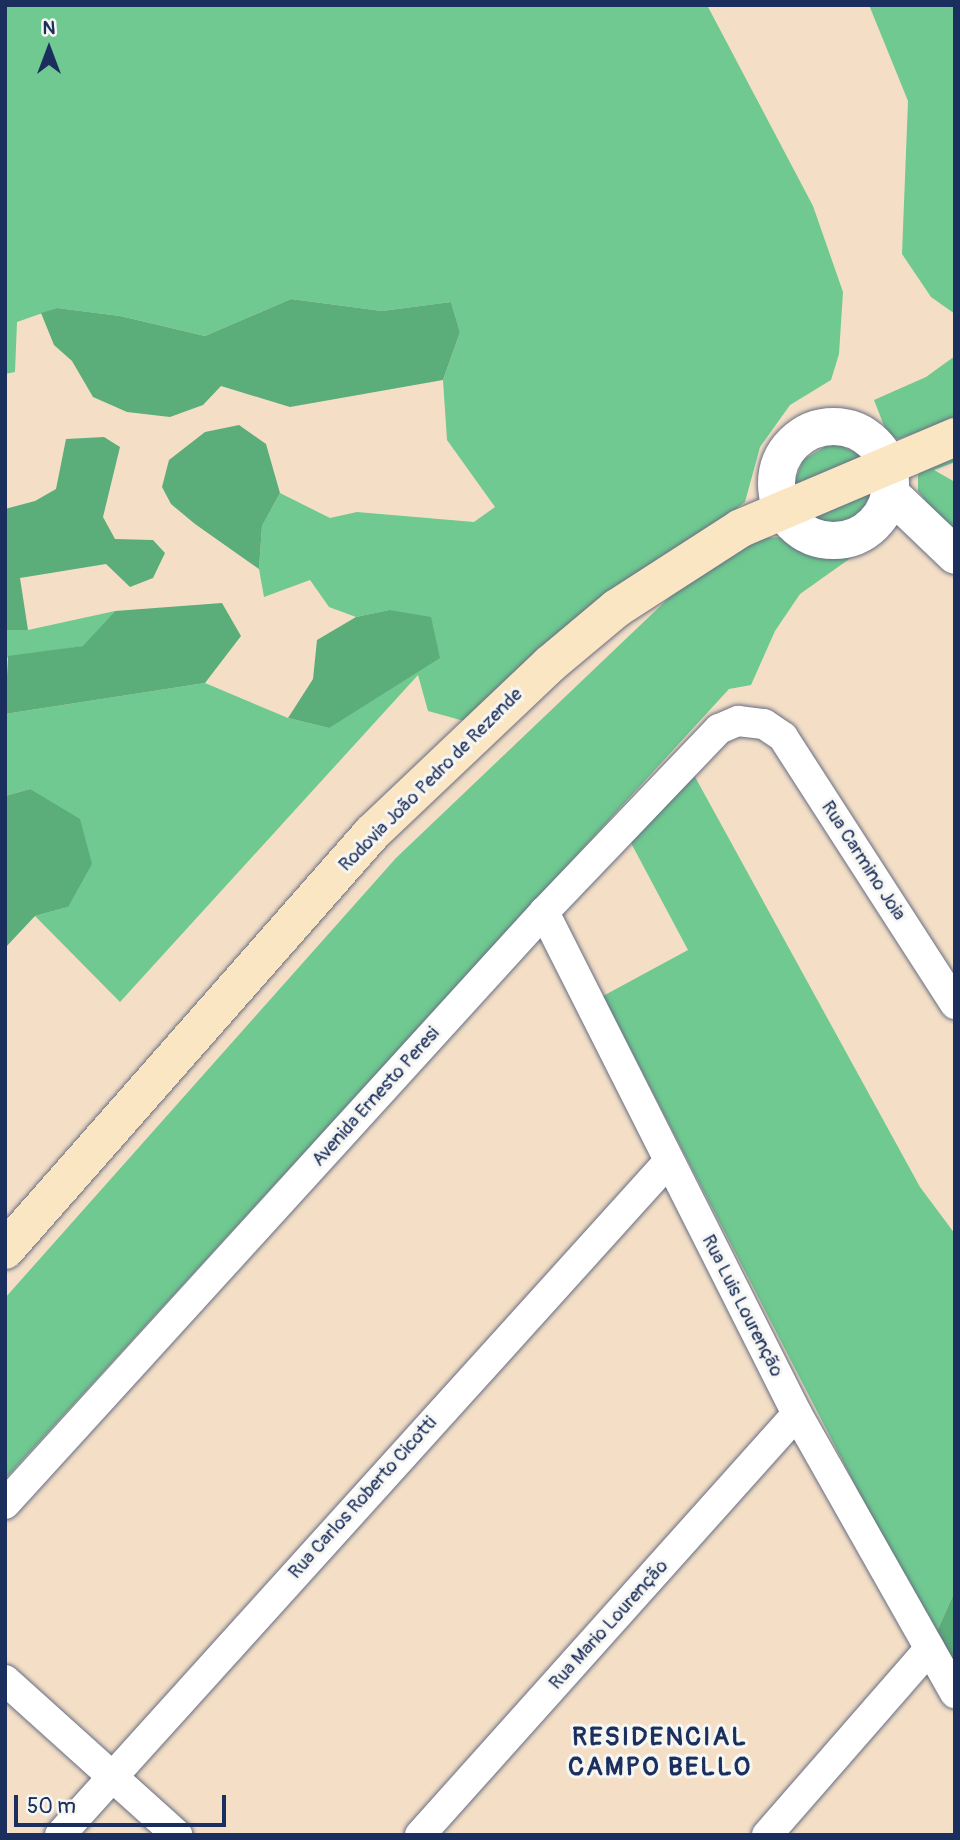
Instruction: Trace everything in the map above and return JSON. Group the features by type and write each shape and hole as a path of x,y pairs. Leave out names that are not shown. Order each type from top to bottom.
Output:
{"main road":[{"name":"Rodovia João Pedro de Rezende","path":"5,1250 372,833 550,664 607,616 683,561 741,528 901,467"}],"street":[{"path":"901,467 859,534 838,540 817,538 786,511 783,457 808,432 842,428 901,467 948,548"},
{"name":"Avenida Ernesto Peresi","path":"5,1504 544,912 719,729 738,721 764,723"},
{"name":"Rua Carmino Joia","path":"764,723 783,737 955,1004"},
{"name":"Rua Luis Lourenção","path":"544,912 797,1415 955,1693"},
{"name":"Rua Carlos Roberto Cicotti","path":"60,1835 668,1162"},
{"name":"Rua Mario Lourenção","path":"420,1835 797,1415"},
{"path":"766,1835 929,1649"},
{"path":"5,1680 177,1835"}],"green space":[{"path":"5,5 707,5 813,206 843,292 839,354 831,380 790,405 760,447 745,502 464,721 428,711 418,675 120,1002 35,916 68,907 30,789 5,796 5,714 205,683 288,718 329,728 389,610 356,617 329,607 310,580 264,597 259,569 262,526 280,493 330,518 357,512 474,522 495,507 447,440 443,380 460,332 451,302 382,311 291,299 205,336 120,316 57,308 17,322 15,372 5,374"},
{"path":"869,5 955,5 955,314 931,297 902,254 908,101"},
{"path":"291,299 382,311 451,302 460,332 443,380 290,407 221,386 203,405 170,417 127,412 93,397 72,361 54,345 41,313 57,308 120,316 205,336"},
{"path":"955,356 955,418 899,439 888,436 874,400 926,377"},
{"path":"239,425 266,444 280,493 262,526 259,569 171,504 162,487 169,460 205,432"},
{"path":"104,437 120,447 103,517 115,539 153,540 165,553 153,578 130,587 106,564 20,578 28,630 5,630 5,509 35,501 56,489 66,439"},
{"path":"840,445 864,457 793,486 803,460 826,446"},
{"path":"955,449 955,462 934,470 955,482 955,538 918,491 918,475 927,460"},
{"path":"876,479 870,509 853,525 825,527 802,512"},
{"path":"785,537 846,545 876,540 800,594 775,631 751,685 729,689 5,1479 5,1298 396,858 695,573 759,538"},
{"path":"222,603 241,636 205,683 5,714 8,656 83,646 115,611"},
{"path":"389,610 431,617 440,658 329,728 288,718 313,679 317,640 356,617"},
{"path":"115,611 84,646 5,658 5,630 28,630"},
{"path":"694,775 920,1187 955,1234 955,1591 934,1638 603,996 688,950 631,843"},
{"path":"30,789 80,819 92,864 68,907 35,916 5,948 5,796"},
{"path":"955,1591 955,1672 934,1638"}],"district":[{"name":"RESIDENCIAL CAMPO BELLO","path":"660,1753"}]}
